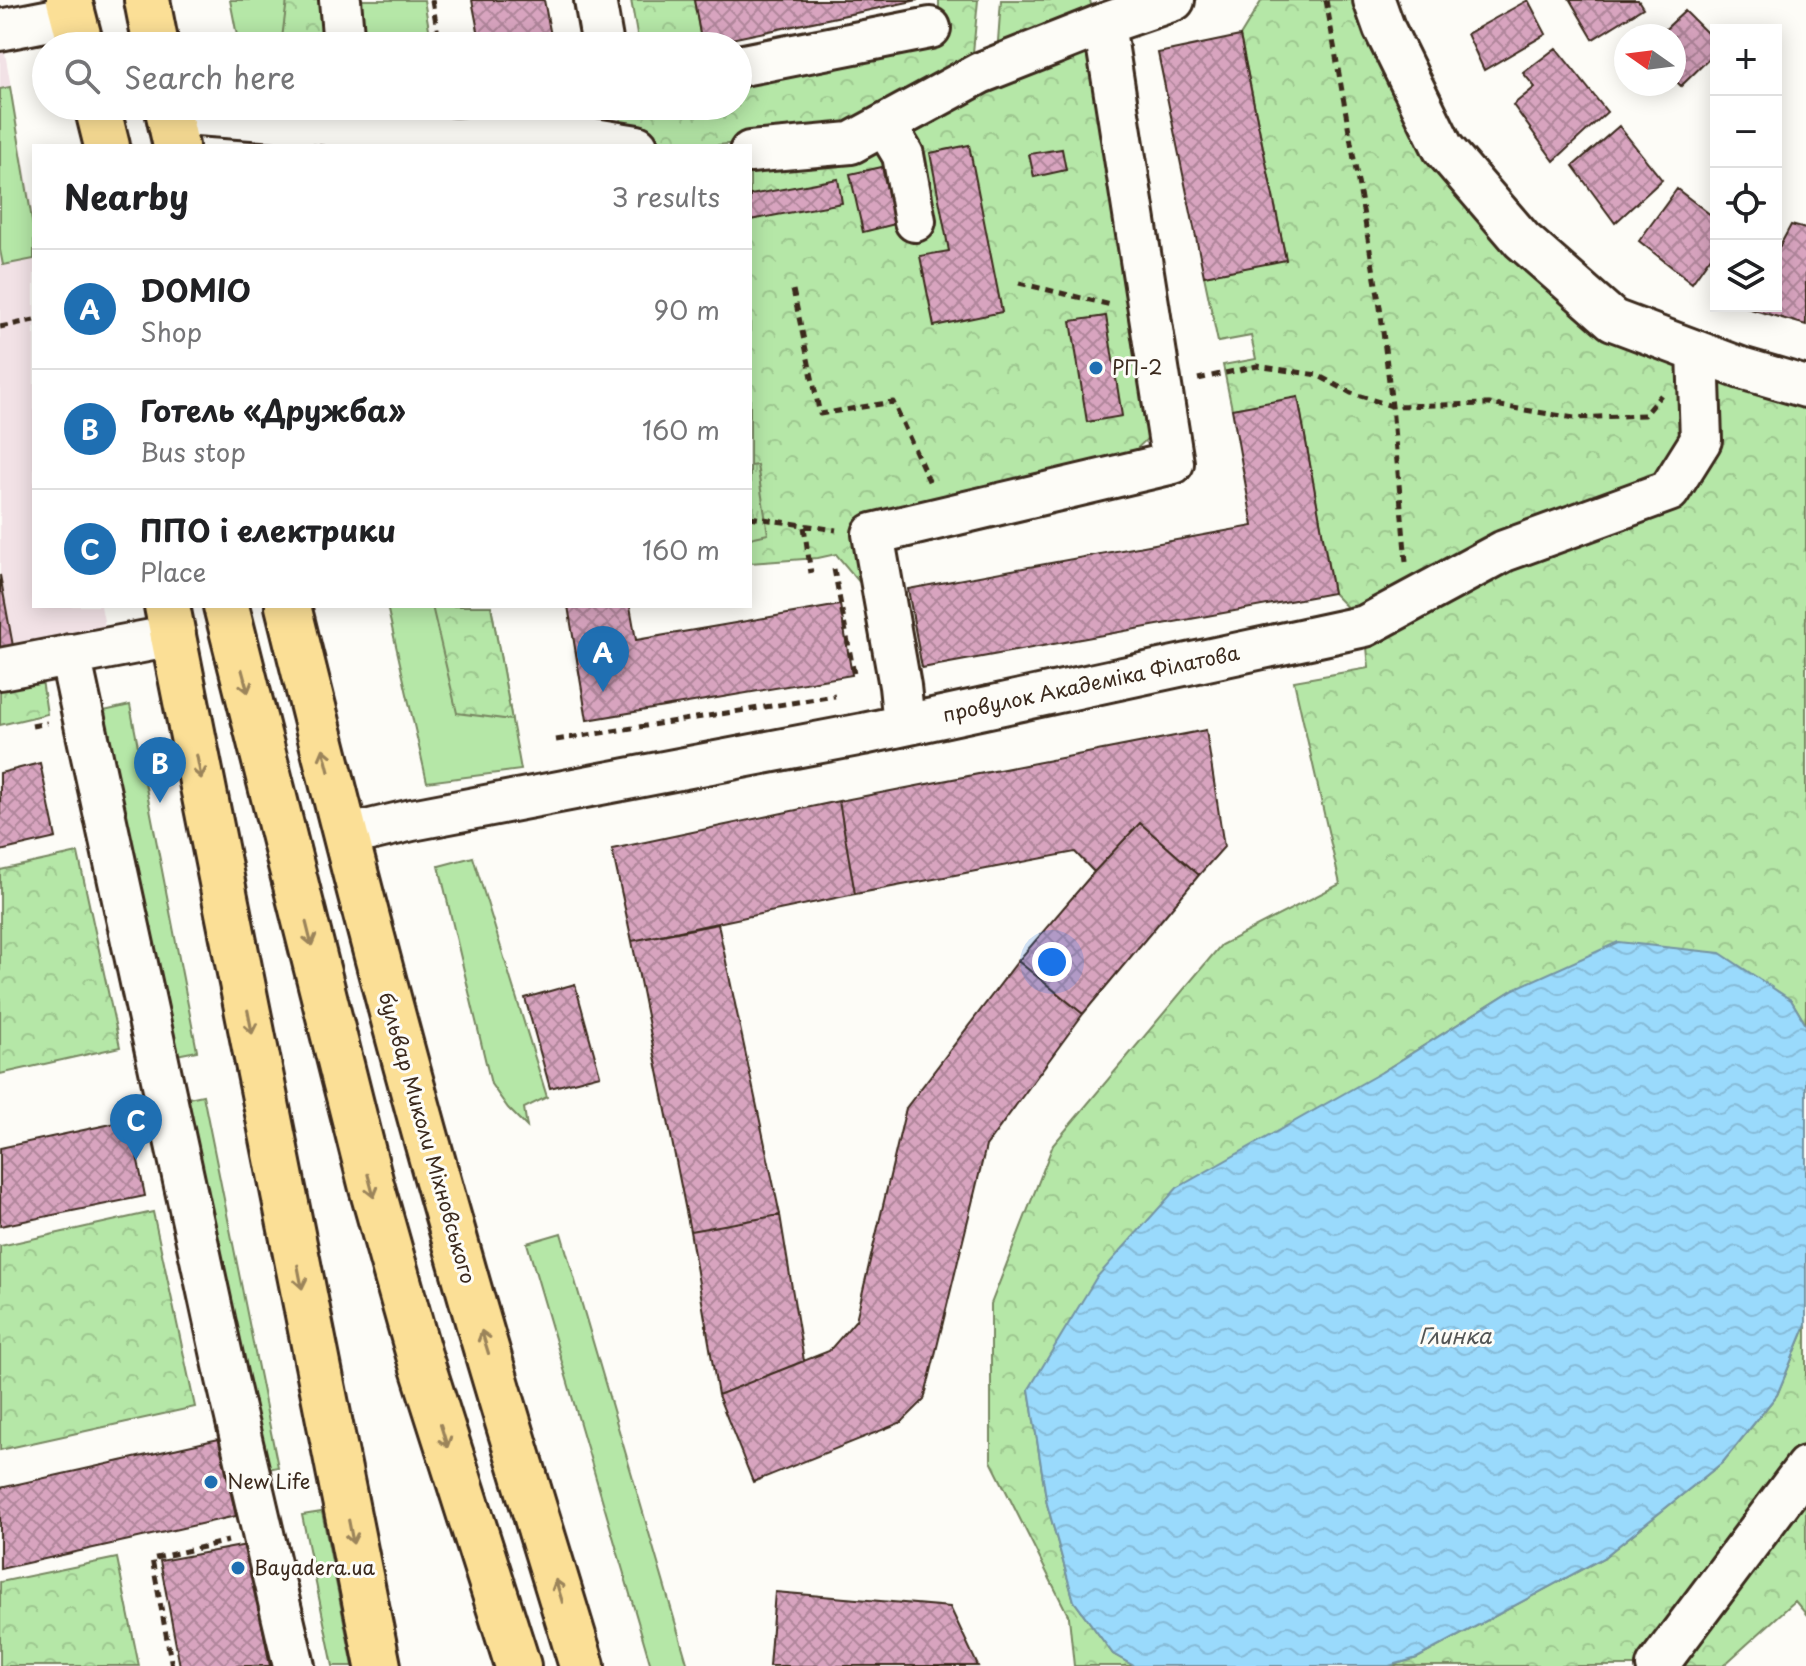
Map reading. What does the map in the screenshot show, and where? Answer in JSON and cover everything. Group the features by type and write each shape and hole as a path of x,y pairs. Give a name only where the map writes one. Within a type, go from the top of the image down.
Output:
{"main road":[{"path":"147,0 153,32"},
{"path":"84,120 88,144"},
{"path":"100,120 106,144"},
{"path":"227,608 372,1188 419,1355 518,1666"},
{"name":"бульвар Миколи Міхновського","path":"288,608 345,836 454,1241 582,1666"},
{"path":"170,621 378,1666"}],"street":[{"path":"340,0 343,32"},
{"path":"595,0 601,32"},
{"path":"752,152 851,143 980,73 1174,0"},
{"path":"1374,0 1384,28 1443,148 1522,240 1613,320 1741,368 1806,387"},
{"path":"0,30 70,22"},
{"path":"904,724 873,534 1173,463 1104,24"},
{"path":"752,63 930,28"},
{"path":"171,122 319,124 454,139 616,131"},
{"path":"885,125 903,155 915,221"},
{"name":"провулок Академіка Філатова","path":"345,836 412,820 863,734 1365,626 1504,551 1669,491 1701,440 1698,352"},
{"path":"0,669 70,655 170,621"},
{"path":"70,655 251,1487 294,1666"},
{"path":"1657,1666 1806,1467"}],"path":[{"path":"432,0 438,32"},
{"path":"1326,0 1380,307 1409,602"},
{"path":"1019,283 1150,313"},
{"path":"793,290 820,414 893,402 946,517"},
{"path":"0,327 32,320"},
{"path":"1161,387 1257,366 1317,375 1351,393 1392,406 1489,404 1574,418 1644,415 1698,352"},
{"path":"752,517 804,527 811,573"},
{"path":"834,569 863,734"},
{"path":"556,740 858,692"},
{"path":"172,1666 152,1559 242,1538"}],"shaded area":[{"path":"0,47 4,47 32,207 32,608 101,608 107,636 0,655"}],"green space":[{"path":"230,0 324,0 327,32 236,32"},
{"path":"287,0 324,0 327,32 283,32"},
{"path":"347,0 424,0 430,32 350,32"},
{"path":"631,0 694,0 700,32 637,32"},
{"path":"939,0 978,0 972,63 849,132 728,144 674,144 620,134 620,120 752,120 752,75 939,41"},
{"path":"1001,0 1090,0 1094,18 997,55"},
{"path":"1262,0 1374,0 1443,148 1613,320 1806,387 1806,1025 1791,1000 1514,989 1382,1072 1029,1389 1047,1504 1074,1601 1113,1654 1134,1666 1074,1666 1069,1617 991,1461 991,1304 1053,1145 1221,945 1340,884 1294,681 1369,668 1365,626 1333,593 1298,398 1232,409 1223,365 1256,359 1251,336 1218,342 1204,276 1286,259 1240,36"},
{"path":"1096,41 1149,437 1127,458 872,518 880,607 836,554 752,563 752,159"},
{"path":"10,87 32,220 32,259 3,265 0,250 0,89"},
{"path":"757,465 768,534 752,538 752,466"},
{"path":"387,608 491,608 521,770 427,782"},
{"path":"432,608 491,608 512,720 457,713"},
{"path":"41,673 47,714 0,725 0,681"},
{"path":"130,705 197,1051 171,1056 104,711"},
{"path":"78,853 120,1047 0,1074 0,870"},
{"path":"473,857 547,1097 524,1108 527,1127 491,1084 439,866"},
{"path":"203,1095 278,1467 253,1472 179,1100"},
{"path":"153,1212 195,1407 0,1450 0,1246"},
{"path":"561,1233 688,1666 651,1666 527,1243"},
{"path":"1806,1325 1806,1614 1795,1601 1723,1666 1389,1666 1417,1658 1603,1558 1723,1462 1777,1395"},
{"path":"322,1512 353,1666 333,1666 302,1515"},
{"path":"117,1558 139,1666 0,1666 0,1582"}],"water":[{"name":"Глинка","path":"1618,942 1720,953 1791,1000 1806,1025 1806,1325 1777,1395 1723,1462 1603,1558 1417,1658 1389,1666 1134,1666 1113,1654 1074,1601 1047,1504 1029,1389 1096,1278 1177,1188 1382,1072 1514,989"}],"building":[{"path":"472,0 544,0 550,32 478,32"},
{"path":"694,0 918,0 752,35 752,32 700,32"},
{"path":"1528,0 1546,34 1484,70 1467,34"},
{"path":"1570,0 1638,0 1643,8 1593,39"},
{"path":"1685,11 1710,36 1710,58 1686,81 1686,24 1671,24"},
{"path":"1240,36 1286,260 1204,276 1158,53"},
{"path":"1556,48 1607,112 1554,161 1513,105 1535,87 1523,73"},
{"path":"1619,126 1662,180 1615,223 1573,166"},
{"path":"969,145 1002,312 934,326 920,256 949,251 930,153"},
{"path":"1062,149 1066,170 1034,177 1029,154"},
{"path":"882,167 895,224 863,232 850,174"},
{"path":"838,179 842,203 752,220 752,195"},
{"path":"1677,189 1710,214 1710,258 1692,283 1639,241"},
{"path":"1791,225 1806,229 1806,325 1761,312 1782,312 1782,242"},
{"name":"РП-2","path":"1106,316 1122,416 1087,422 1071,321"},
{"path":"1298,397 1333,593 922,668 908,589 1253,526 1232,409"},
{"path":"0,575 13,646 0,649"},
{"path":"840,605 852,675 587,720 568,608 630,608 636,640"},
{"path":"1206,730 1224,847 1199,875 1140,823 1094,872 1075,852 855,894 839,801"},
{"path":"40,763 56,838 0,851 0,773"},
{"path":"839,801 855,894 632,941 612,849"},
{"path":"1140,823 1199,875 1083,1014 1018,961"},
{"path":"718,924 780,1215 690,1231 632,941"},
{"path":"1018,961 1083,1014 986,1146 924,1400 902,1422 753,1482 718,1395 829,1351 856,1320 906,1108"},
{"path":"575,984 600,1075 550,1088 525,998"},
{"path":"130,1120 145,1196 0,1226 0,1148"},
{"path":"780,1215 804,1361 718,1395 690,1231"},
{"path":"219,1439 236,1516 0,1569 0,1488"},
{"path":"247,1545 270,1666 180,1666 160,1561"},
{"path":"775,1592 950,1607 978,1666 769,1666"}],"place":[{"name":"РП-2","path":"1096,368"},
{"name":"DOMIO","path":"603,692"},
{"name":"Готель «Дружба»","path":"160,803"},
{"name":"ППО і електрики","path":"136,1160"},
{"name":"New Life","path":"211,1482"},
{"name":"Bayadera.ua","path":"238,1568"}]}
